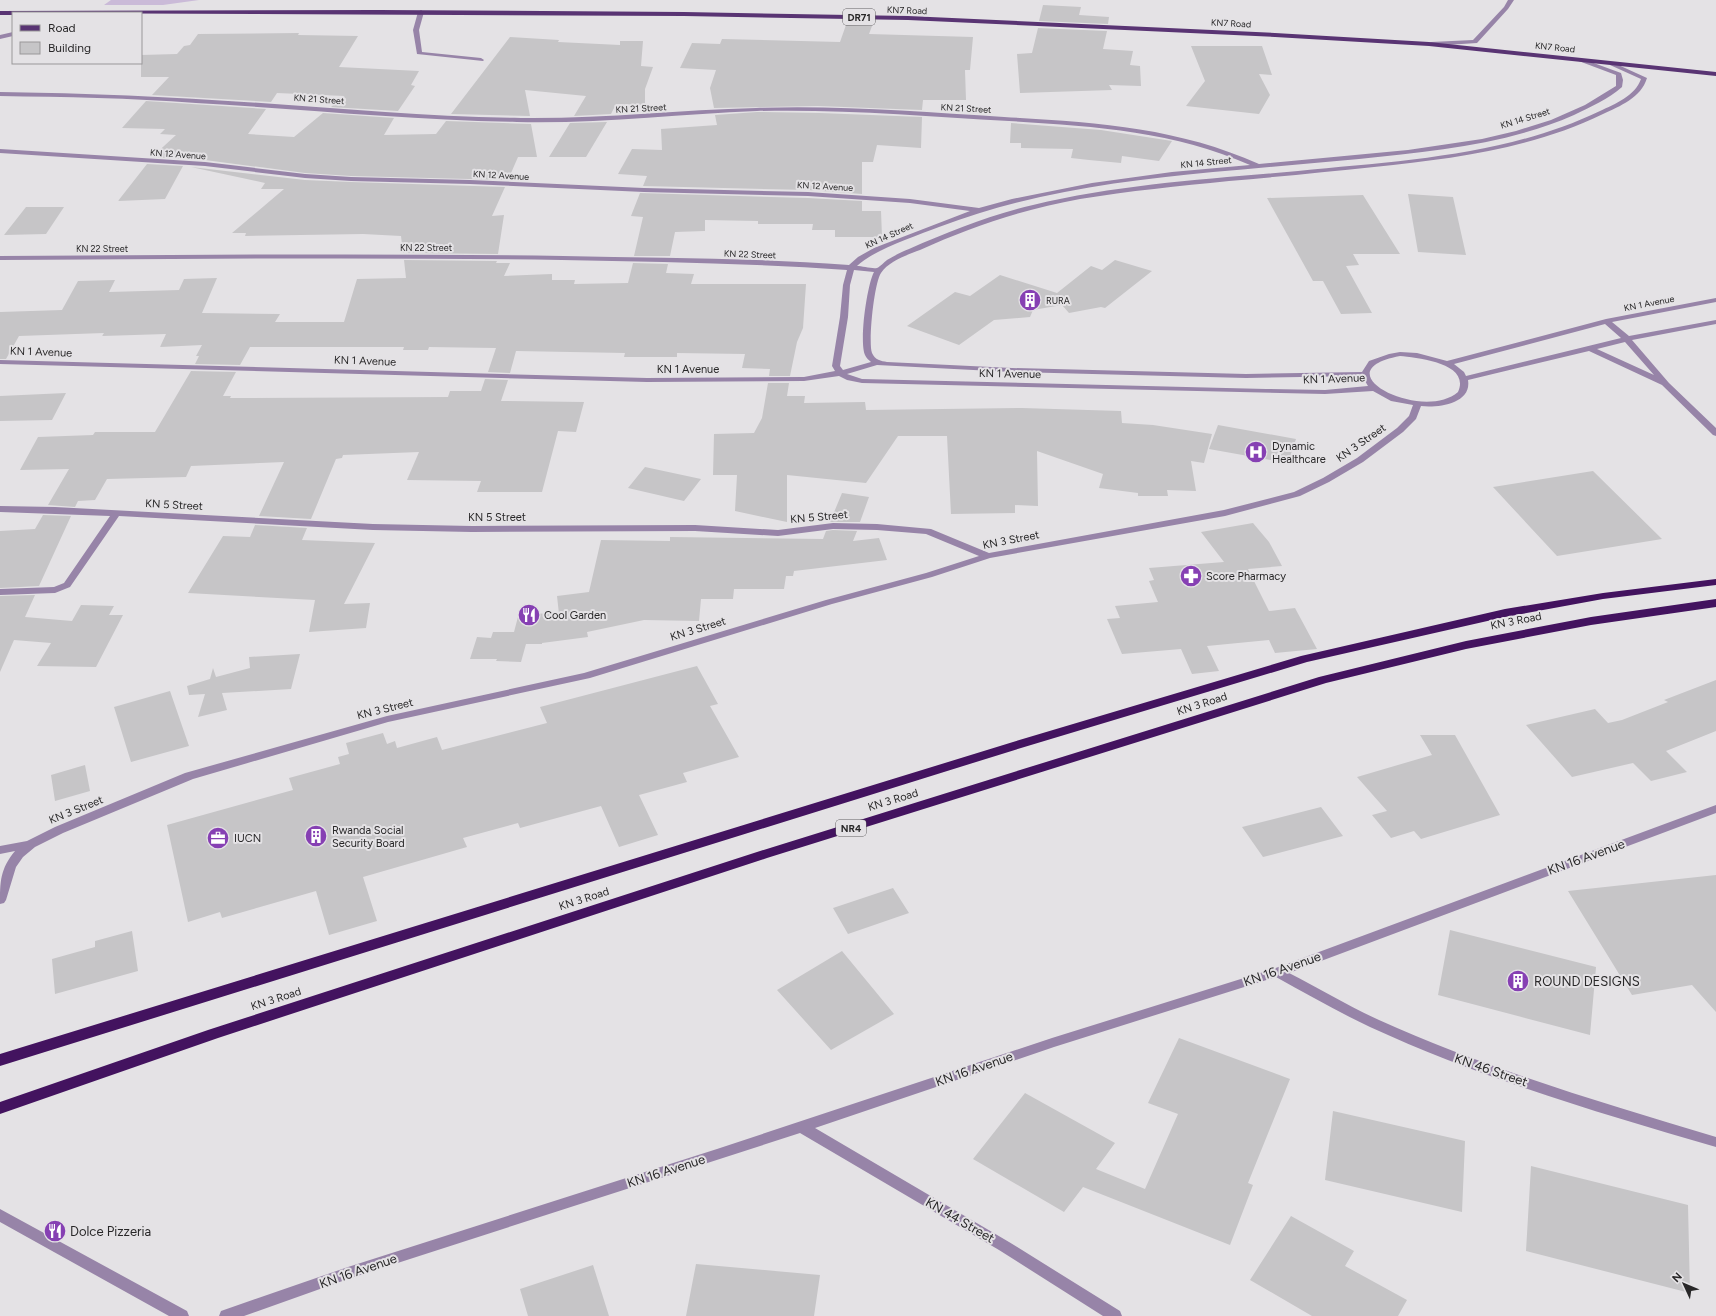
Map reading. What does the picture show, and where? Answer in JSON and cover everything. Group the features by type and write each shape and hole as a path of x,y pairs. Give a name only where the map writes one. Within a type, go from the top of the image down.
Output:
{"highway":[{"name":"KN 3 Road","path":"0,1060 1010,748 1305,660 1505,613 1603,596 1716,582"},
{"name":"KN 3 Road","path":"0,1108 212,1034 762,855 1324,680 1466,644 1591,621 1716,603"}],"main road":[{"name":"KN7 Road","path":"44,12 421,12 692,14 908,18 1274,34 1428,44 1578,58 1716,74"},
{"name":"KN7 Road","path":"0,13 12,13"}],"street":[{"path":"1428,44 1475,42 1506,8 1511,0"},
{"path":"421,12 416,30 419,53 481,60"},
{"path":"0,37 12,34"},
{"name":"KN 14 Street","path":"851,267 862,258 875,251 937,225 979,210 1013,201 1085,186 1440,148 1491,139 1537,126 1590,104 1619,87 1619,74 1578,58"},
{"name":"KN 14 Street","path":"877,363 868,356 867,347 872,285 876,274 884,265 950,233 1001,215 1067,200 1099,195 1179,184 1458,156 1510,146 1540,138 1573,125 1609,109 1639,90 1644,78 1604,61"},
{"name":"KN 21 Street","path":"0,94 205,100 516,120 590,120 787,108 906,113 1088,124 1119,127 1225,150 1276,175"},
{"name":"KN 12 Avenue","path":"0,150 205,164 305,176 351,179 462,182 636,190 808,194 910,201 979,210 1001,215"},
{"name":"KN 22 Street","path":"0,258 328,256 485,257 851,267 880,270"},
{"path":"840,373 836,366 844,316 847,284 851,267"},
{"name":"KN 1 Avenue","path":"1447,363 1606,321 1716,300"},
{"path":"1606,321 1627,339 1666,384 1716,433"},
{"path":"1464,379 1627,339 1716,322"},
{"path":"1589,348 1666,384"},
{"path":"1400,354 1416,355 1433,358 1447,363 1458,371 1464,379 1465,388 1460,395 1449,401 1435,403 1418,404 1401,401 1386,396 1374,388 1368,381 1365,374 1367,367 1374,361 1385,356 1400,354"},
{"name":"KN 1 Avenue","path":"0,362 647,380 804,379 840,373 877,363 1159,375 1253,376 1365,374"},
{"name":"KN 1 Avenue","path":"840,373 862,381 1325,392 1374,388"},
{"name":"KN 3 Street","path":"0,900 11,866 19,854 29,845 59,830 189,776 387,719 586,676 829,602 929,575 988,556 1225,513 1297,494 1326,480 1360,460 1400,430 1413,417 1418,404"},
{"name":"KN 5 Street","path":"0,509 373,527 472,530 695,528 778,533 833,526 877,527 928,531 988,556"},
{"path":"0,592 55,590 67,585 116,514"},
{"name":"KN 16 Avenue","path":"226,1316 356,1271 802,1127 1052,1043 1277,972 1716,809"},
{"path":"0,850 29,845"},
{"name":"KN 46 Street","path":"1277,972 1374,1024 1456,1058 1549,1090 1716,1142"},
{"name":"KN 44 Street","path":"802,1127 1004,1246 1115,1316"},
{"path":"0,1215 182,1316"}],"shaded area":[{"path":"111,0 199,0 163,5 104,5"}],"building":[{"path":"1043,5 1081,7 1079,15 1109,17 1108,24 1039,21"},
{"path":"846,25 872,26 869,34 973,37 970,70 965,70 966,100 923,100 922,110 818,106 714,108 710,88 716,70 680,68 692,43 720,44 722,39 840,42"},
{"path":"1038,28 1107,31 1103,49 1133,51 1130,65 1140,66 1141,86 1109,85 1112,90 1020,93 1017,54 1032,53"},
{"path":"299,33 298,35 358,36 339,67 419,71 411,85 415,86 398,111 331,107 344,96 277,93 271,102 152,95 169,77 141,77 142,55 177,54 184,46 190,45 198,34"},
{"path":"510,37 559,40 558,42 620,45 620,41 643,41 641,66 653,67 645,89 645,105 616,104 611,114 574,116 586,96 525,90 530,116 451,114"},
{"path":"1191,46 1262,46 1272,75 1259,74 1270,95 1259,114 1186,106 1205,81"},
{"path":"146,101 266,109 248,134 294,137 323,113 394,118 384,135 436,134 446,121 531,124 537,157 518,157 508,180 351,176 305,173 205,160 152,157 176,135 160,134 165,129 122,128"},
{"path":"757,112 922,117 921,148 877,145 873,162 862,162 862,194 808,190 643,186 647,176 618,174 632,149 662,150 661,129 717,125 715,115"},
{"path":"607,122 586,157 549,157 570,123"},
{"path":"1011,123 1101,130 1172,141 1159,161 1122,156 1121,163 1071,158 1073,149 1021,148 1021,143 1010,143"},
{"path":"147,164 183,166 165,199 118,201"},
{"path":"191,167 305,180 505,187 492,216 504,215 498,254 403,253 401,236 363,234 245,236 246,233 232,233 284,189 261,189 265,183"},
{"path":"640,193 862,201 862,211 881,211 882,237 835,237 835,230 812,230 813,224 758,224 758,221 705,220 705,231 675,232 670,256 634,256 643,217 631,216"},
{"path":"1408,194 1453,197 1466,255 1418,252"},
{"path":"1363,195 1400,254 1353,254 1359,265 1346,266 1372,313 1341,314 1323,281 1313,281 1267,198"},
{"path":"26,207 64,207 46,234 4,235"},
{"path":"404,260 497,261 496,263 510,263 504,276 552,274 552,280 575,280 574,284 628,283 633,263 668,264 666,273 694,274 691,284 806,284 803,328 797,342 790,376 769,376 770,369 742,368 745,354 677,353 677,357 624,357 625,353 516,351 510,373 488,372 496,348 429,347 428,350 403,350 404,347 250,347 240,365 195,364 199,356 196,356 202,345 160,347 166,334 102,336 104,333 19,336 6,359 0,359 0,312 62,310 78,281 115,280 109,292 179,290 184,279 217,278 202,313 280,314 275,322 344,322 357,279 406,278"},
{"name":"RURA","path":"1115,260 1152,271 1105,308 1101,307 1069,313 1062,305 1033,310 1030,317 994,320 959,345 907,326 955,292 970,296 1000,275 1057,293 1091,266 1102,270"},
{"path":"191,371 236,372 223,396 231,396 230,398 448,397 450,391 481,391 485,379 508,380 501,401 584,402 576,432 558,431 542,492 477,492 481,481 407,480 419,452 343,455 342,458 336,459 311,519 259,516 284,462 191,466 186,477 107,479 95,500 78,501 75,507 48,505 69,469 20,470 38,437 93,435 95,432 155,432"},
{"path":"768,383 789,383 787,396 805,396 804,403 865,402 866,410 1022,408 1121,411 1122,423 1153,425 1212,434 1204,463 1191,461 1196,491 1167,490 1168,496 1138,496 1138,493 1099,488 1103,474 1037,451 1038,506 1015,505 1015,513 951,514 947,436 898,436 866,483 787,475 787,522 735,511 737,475 713,475 714,434 754,433 762,418"},
{"path":"66,393 52,420 0,421 0,396"},
{"path":"1218,425 1296,439 1288,463 1209,449"},
{"path":"645,467 701,479 684,501 628,488"},
{"path":"1593,471 1662,539 1557,556 1493,487"},
{"path":"842,493 869,497 860,522 830,522"},
{"path":"43,515 71,516 39,586 0,588 0,531 35,529"},
{"path":"1253,523 1269,542 1282,566 1248,569 1269,611 1295,608 1317,649 1275,653 1269,640 1207,646 1219,671 1192,674 1181,649 1122,654 1107,619 1120,618 1115,606 1158,602 1149,581 1154,580 1149,568 1224,562 1201,532"},
{"path":"255,525 307,528 302,540 375,543 344,604 370,603 366,628 309,632 315,600 188,593 223,536 250,537"},
{"path":"826,531 857,531 853,541 879,538 887,560 794,571 793,576 786,576 784,589 734,589 733,599 701,599 699,621 644,620 587,632 588,637 542,644 526,644 521,662 496,661 497,659 470,659 477,637 491,638 493,632 514,632 519,613 559,614 557,596 589,592 601,540 670,541 670,537 823,539"},
{"path":"35,595 25,617 72,621 81,605 114,606 109,615 123,615 96,667 37,666 51,643 14,640 0,672 0,596"},
{"path":"300,654 291,689 222,693 227,710 198,717 205,694 189,695 187,686 210,679 213,668 216,677 250,668 249,657"},
{"path":"697,666 718,704 710,706 739,757 683,773 687,782 639,795 658,835 619,847 601,806 520,828 518,823 463,838 467,847 363,877 377,921 329,935 316,891 222,918 220,912 188,922 167,825 293,790 289,778 340,764 338,757 349,754 346,743 383,733 387,744 395,741 397,748 437,737 442,750 547,723 540,707"},
{"path":"1716,680 1716,731 1666,751 1687,772 1651,781 1633,763 1572,777 1526,725 1595,709 1608,723 1622,720 1668,702 1664,700"},
{"path":"170,691 189,746 131,762 114,707"},
{"path":"1420,735 1455,735 1500,815 1421,839 1414,831 1391,838 1372,815 1387,811 1357,777 1432,755"},
{"path":"85,765 90,791 55,801 51,775"},
{"path":"1321,807 1343,836 1263,857 1242,827"},
{"path":"1716,875 1716,1012 1692,985 1632,995 1568,891"},
{"path":"893,888 909,913 848,934 833,908"},
{"name":"ROUND DESIGNS","path":"1450,930 1596,967 1590,1035 1438,995"},
{"path":"132,931 138,971 55,994 52,959 95,947 95,941"},
{"path":"842,951 894,1014 831,1050 777,990"},
{"path":"1179,1038 1290,1079 1248,1183 1253,1185 1230,1245 1083,1187 1064,1212 973,1159 1025,1093 1115,1143 1096,1169 1145,1189 1178,1114 1148,1103"},
{"path":"1333,1111 1465,1141 1462,1212 1325,1180"},
{"path":"1531,1166 1688,1205 1690,1293 1526,1251"},
{"path":"1291,1216 1354,1251 1345,1266 1407,1300 1398,1316 1312,1316 1250,1280"},
{"path":"696,1264 820,1275 814,1316 686,1316"},
{"path":"593,1265 609,1316 528,1316 520,1289"}],"place":[{"name":"RURA","path":"1030,300"},
{"name":"Dynamic Healthcare","path":"1256,452"},
{"name":"Score Pharmacy","path":"1191,576"},
{"name":"Cool Garden","path":"529,615"},
{"name":"Rwanda Social Security Board","path":"316,836"},
{"name":"IUCN","path":"218,838"},
{"name":"ROUND DESIGNS","path":"1518,981"},
{"name":"Dolce Pizzeria","path":"55,1231"}]}
